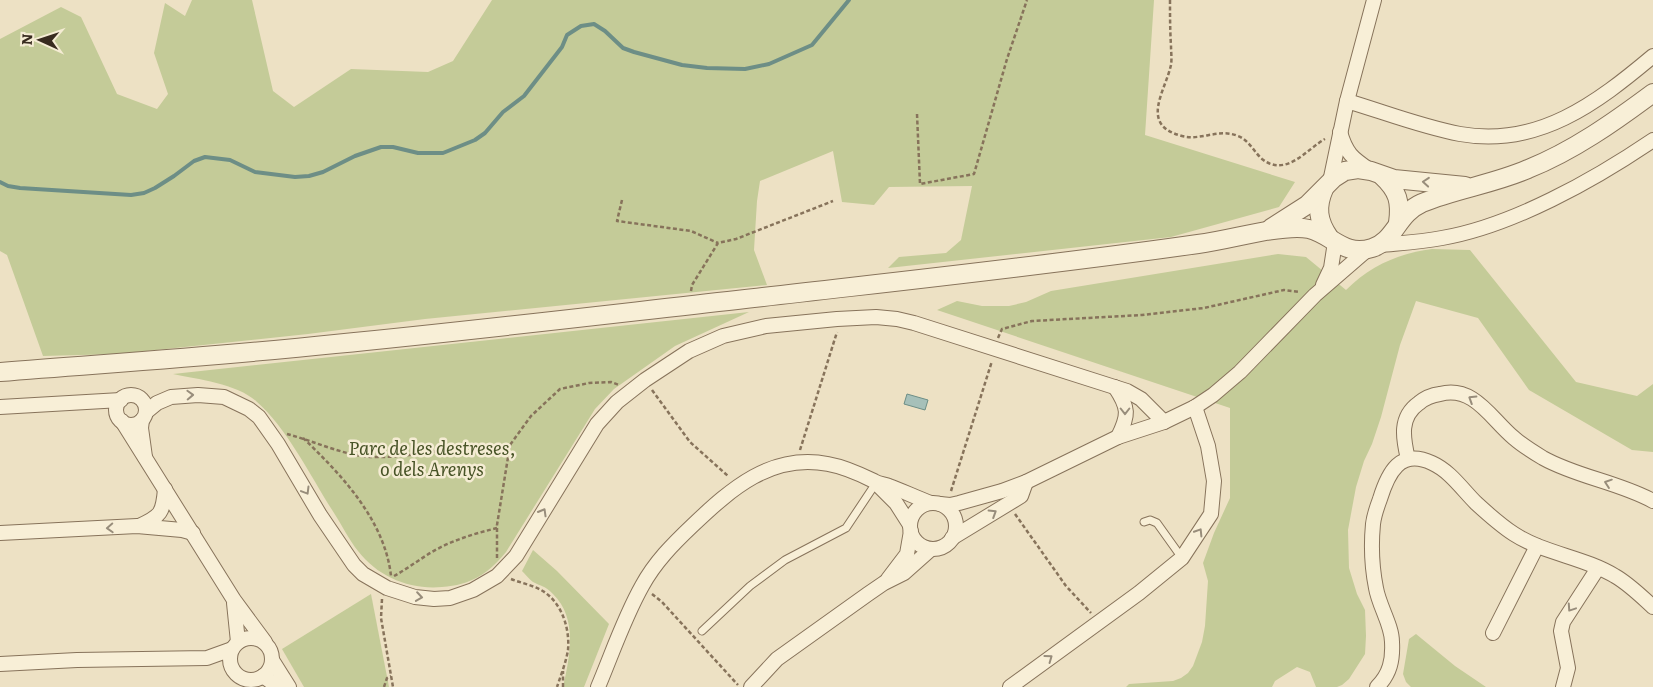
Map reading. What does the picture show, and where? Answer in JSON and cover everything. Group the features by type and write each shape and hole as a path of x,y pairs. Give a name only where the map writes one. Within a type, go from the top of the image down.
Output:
{"street":[{"path":"1321,290 1331,268 1332,240 1321,226 1318,212 1320,199 1327,185 1374,0"},
{"path":"1347,101 1460,134 1492,137 1519,134 1546,127 1586,107 1620,84 1653,56"},
{"path":"884,583 907,554 912,517 916,510 923,505 936,503 950,505 1002,491 1026,482 1118,437 1164,422 1195,407 1213,395 1240,372 1321,290 1374,247 1391,236 1398,223 1413,208 1471,186 1527,170 1557,156 1622,117 1653,93"},
{"path":"1340,131 1344,146 1349,154 1392,185 1398,197 1400,209 1398,223"},
{"path":"0,372 333,345 906,281 1202,244 1266,231 1302,228 1311,230 1340,246 1353,250 1442,238 1506,219 1581,184 1617,164 1653,140"},
{"path":"1266,231 1294,215 1345,171 1358,169 1394,179 1471,186"},
{"path":"79,402 119,418 125,424 134,424 158,403 171,397 198,394 224,397 249,409 259,417 278,444 320,515 354,565 370,578 387,588 415,597 434,599 458,596 473,590 497,576 516,556 597,424 617,402 638,385 689,351 723,336 766,326 837,318 897,319 1115,387 1141,399 1164,422"},
{"path":"1115,387 1125,402 1126,417 1118,437"},
{"path":"1408,459 1403,434 1406,418 1415,405 1431,396 1445,392 1459,393 1481,405 1513,438 1543,458 1653,502"},
{"path":"0,407 120,400 129,395 138,397 144,403 144,416 141,428 146,458"},
{"path":"120,400 117,407 119,418 136,447 146,458 234,600 265,642 270,650 272,660 289,687"},
{"path":"1010,687 1139,594 1182,558 1210,514 1214,481 1208,446 1195,407"},
{"path":"1377,687 1389,671 1392,640 1376,589 1373,564 1373,523 1386,481 1392,470 1400,462 1408,459 1420,458 1442,468 1498,522 1515,535 1537,546 1615,576 1653,607"},
{"path":"598,687 637,595 653,567 674,543 731,491 749,478 764,471 792,464 828,464 864,476 946,507 955,518 955,532 952,538 940,548 931,549 918,543 896,503 876,482"},
{"path":"952,538 1020,496 1026,482"},
{"path":"137,526 155,518 164,506 165,490"},
{"path":"0,533 137,526 182,530 193,533"},
{"path":"1493,633 1537,546"},
{"path":"744,686 777,659 884,583 904,573 931,549"},
{"path":"1563,687 1568,668 1561,631 1563,622 1598,568"},
{"path":"234,600 235,645 230,657 235,676"},
{"path":"207,658 246,638 256,638 265,642"},
{"path":"0,664 77,660 207,658 225,665 235,676 278,687"},
{"path":"257,681 269,669 272,660"}],"lane":[{"path":"702,631 750,586 785,560 846,528 876,482"},
{"path":"1144,522 1150,520 1157,523 1182,558"}],"path":[{"path":"917,114 920,184 974,174 1026,0"},
{"path":"1170,0 1171,64 1160,94 1157,111 1160,123 1169,132 1184,137 1226,133 1240,136 1252,146 1262,159 1272,164 1284,165 1294,162 1320,142 1340,131"},
{"path":"622,200 617,221 691,231 718,243 736,239 833,200"},
{"path":"688,305 692,285 718,243"},
{"path":"998,338 1002,329 1032,321 1142,315 1204,308 1284,290 1303,292"},
{"path":"801,447 837,332"},
{"path":"950,491 992,360"},
{"path":"497,563 497,528 510,445 531,416 560,389 589,383 611,382 622,386"},
{"path":"650,389 690,442 728,476"},
{"path":"281,432 356,455 373,457 438,452 464,447 510,445"},
{"path":"303,438 344,479 373,522 389,558 390,579 428,554 450,543 469,535 497,528"},
{"path":"1013,510 1066,586 1090,612"},
{"path":"508,578 541,590 552,597 560,608 566,627 568,650 558,687"},
{"path":"647,590 662,602 744,686"},
{"path":"382,595 381,618 393,687"},
{"path":"562,687 563,667"},
{"path":"384,687 387,678 391,676"}],"green space":[{"path":"192,0 252,0 273,91 294,107 351,69 428,72 453,61 492,0 1154,0 1145,135 1295,182 1279,207 1171,237 888,268 899,257 946,253 961,240 972,186 889,187 874,205 842,202 833,151 760,181 754,250 767,285 425,319 308,334 118,354 43,356 7,255 0,251 0,39 61,7 81,17 117,94 157,109 168,94 154,53 165,3 185,16"},
{"path":"1432,249 1470,250 1576,382 1637,396 1653,384 1653,452 1632,450 1529,390 1478,318 1416,301 1400,345 1381,417 1356,487 1348,530 1349,568 1357,594 1365,610 1366,636 1365,654 1349,679 1337,687 1316,687 1310,672 1297,667 1275,681 1272,687 1126,687 1129,684 1173,681 1181,678 1193,666 1202,642 1208,581 1203,563 1230,498 1230,408 937,310 957,301 982,306 1009,306 1026,302 1051,291 1278,254 1306,257 1346,290 1365,274 1386,262 1397,257"},
{"name":"Parc de les destreses, o dels Arenys","path":"749,312 675,346 614,389 595,409 506,552 478,577 452,586 430,587 407,584 385,575 375,568 358,551 288,439 256,401 248,395 228,386 173,374"},
{"path":"533,550 557,571 609,624 584,687 563,687 570,651 569,626 561,604 553,594 533,582 522,571"},
{"path":"371,594 389,687 304,687 282,649"},
{"path":"1416,634 1455,666 1486,687 1411,687 1406,682 1403,674 1409,639"}],"water":[{"path":"907,394 928,400 925,410 904,404"}],"waterway":[{"path":"0,182 8,186 20,188 131,195 144,193 155,188 194,161 205,157 230,160 255,172 295,177 323,172 355,156 381,147 393,147 418,153 443,153 475,140 485,133 503,112 524,96 562,47 567,35 581,26 594,24 605,31 623,48 682,65 745,69 769,64 812,45 849,0"}]}
